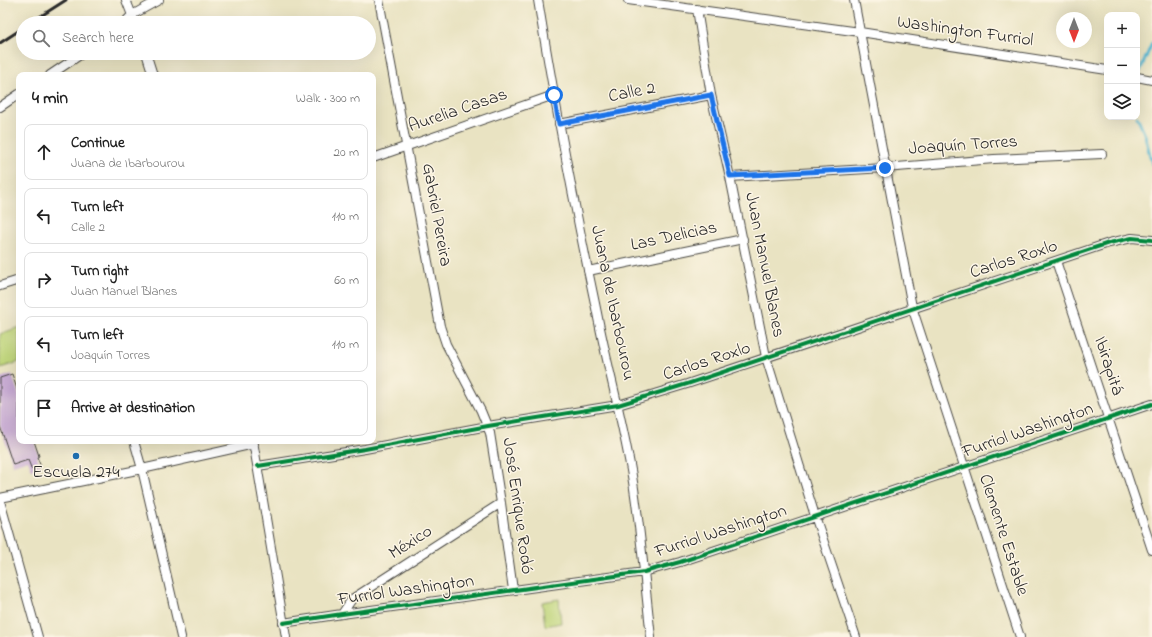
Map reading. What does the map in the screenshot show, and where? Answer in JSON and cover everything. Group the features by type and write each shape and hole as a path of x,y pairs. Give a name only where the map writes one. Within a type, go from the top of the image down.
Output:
{"street":[{"path":"126,0 132,16"},
{"path":"137,16 159,0"},
{"name":"Gabriel Pereira","path":"379,0 440,326 446,344 488,426"},
{"name":"Juana de Ibarbourou","path":"538,0 559,124 600,332 618,405 633,482 651,637"},
{"name":"Washington Furriol","path":"628,0 860,32 1104,70"},
{"name":"Clemente Estable","path":"854,0 912,308 1020,637"},
{"name":"Juan Manuel Blanes","path":"697,9 711,95 730,176 766,357 815,516 856,637"},
{"path":"55,72 73,60"},
{"path":"149,60 153,72"},
{"path":"1140,77 1152,80"},
{"name":"Aurelia Casas","path":"376,157 554,95"},
{"name":"Calle 2","path":"559,124 711,95"},
{"path":"0,107 16,97"},
{"name":"Joaquín Torres","path":"730,176 885,168 994,159 1102,154"},
{"name":"Las Delicias","path":"588,271 743,238"},
{"name":"Carlos Roxlo","path":"258,466 618,405 687,384 1108,243 1132,238 1152,240"},
{"name":"Ibirapitá","path":"1056,261 1152,550"},
{"path":"0,286 16,281"},
{"name":"Furriol Washington","path":"283,623 644,572 680,562 1152,404"},
{"name":"José Enrique Rodó","path":"488,426 513,590"},
{"path":"135,444 181,637"},
{"path":"38,637 0,500 142,469 245,444"},
{"path":"253,444 286,637"},
{"name":"México","path":"342,614 352,600 501,504"}],"green space":[{"path":"16,328 16,363 0,368 0,334"},
{"path":"559,599 561,623 545,626 542,602"}],"building":[{"path":"12,374 16,386 16,444 35,444 39,456 37,457 41,467 32,470 28,460 13,465 0,426 0,378"}],"waterway":[{"path":"1140,71 1152,43"},
{"path":"1138,120 1145,135 1152,164"}],"railway":[{"path":"41,16 66,0"},
{"path":"0,43 16,33"}],"cycle path":[{"path":"258,466 618,405 687,384 1109,243 1132,238 1152,240"},
{"path":"283,623 644,572 680,562 1152,404"}],"place":[{"name":"Escuela 274","path":"76,456"}],"route":[{"path":"554,95 559,124 711,95 730,176 885,168"}]}
